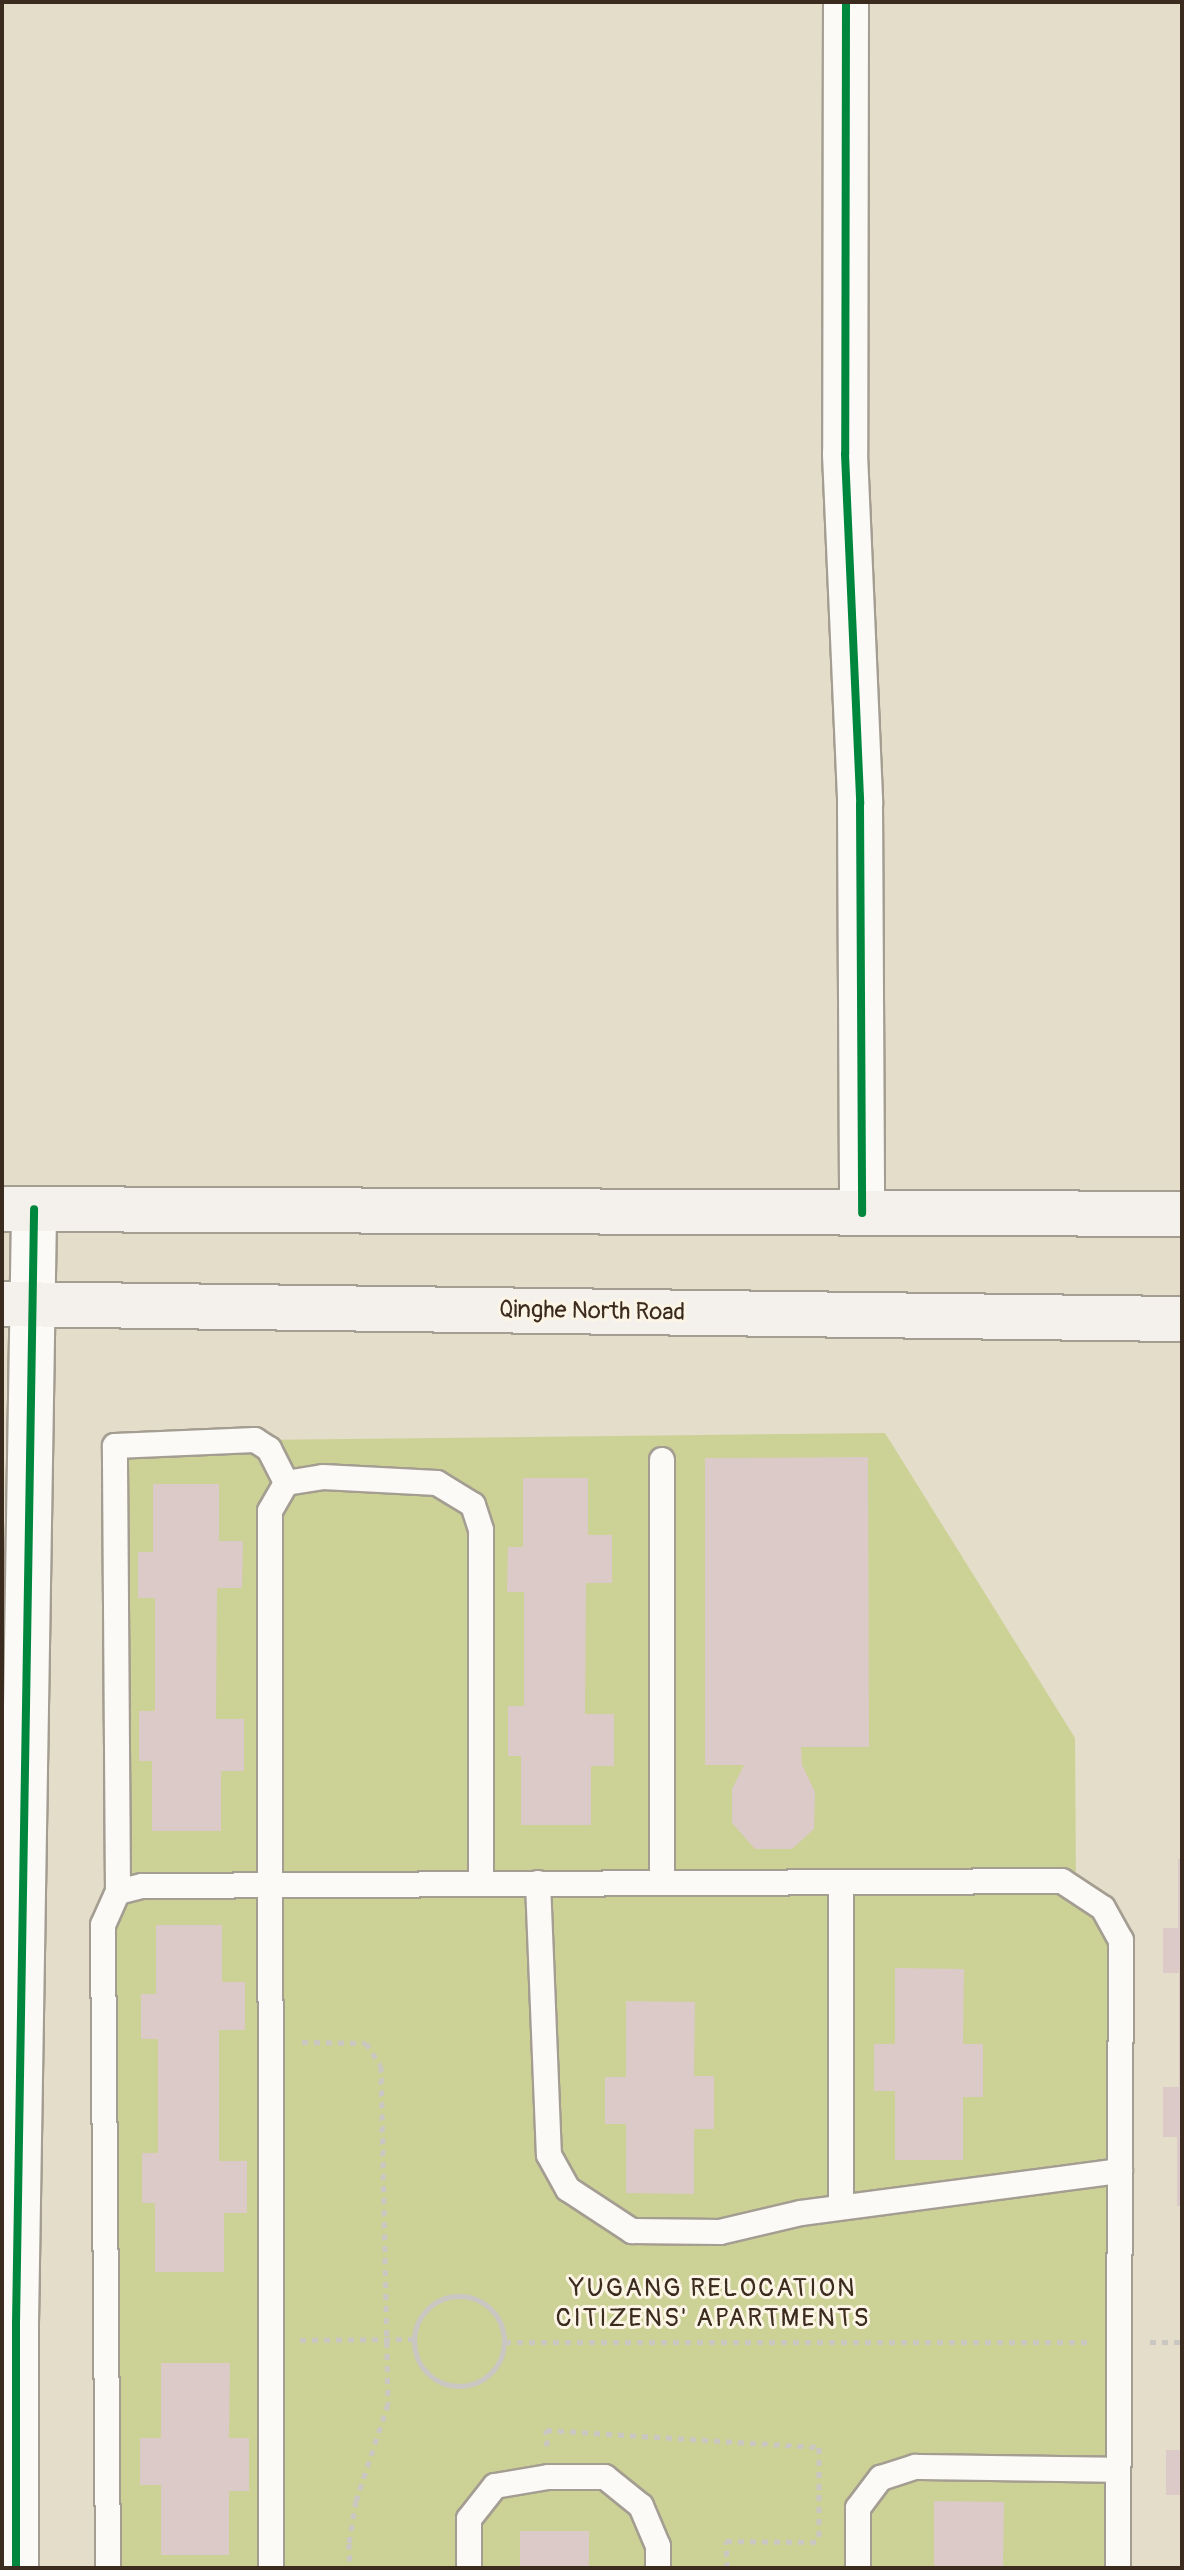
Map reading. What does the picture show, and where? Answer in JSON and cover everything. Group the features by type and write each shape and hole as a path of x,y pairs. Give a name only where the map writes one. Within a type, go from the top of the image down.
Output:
{"main road":[{"path":"18,1209 1182,1214"},
{"name":"Qinghe North Road","path":"17,1304 1182,1319"}],"street":[{"path":"846,2 845,454 860,804 862,1213"},
{"path":"16,2568 9,2323 18,1209"}],"lane":[{"path":"108,2568 103,1925 118,1892 115,1446 255,1440 269,1449 286,1483"},
{"path":"662,1460 662,1883"},
{"path":"286,1483 323,1477 437,1483 473,1505 481,1530 481,1884"},
{"path":"271,2568 270,1511 286,1483"},
{"path":"118,1892 142,1886 1062,1881 1103,1908 1121,1940 1118,2568"},
{"path":"841,1882 841,2207"},
{"path":"538,1883 549,2155 568,2189 632,2231 720,2232 841,2207 1120,2171"},
{"path":"858,2568 858,2508 881,2478 915,2467 1118,2470"},
{"path":"469,2568 469,2519 495,2486 548,2477 605,2477 641,2506 658,2546 658,2568"}],"path":[{"path":"272,2042 366,2043 381,2066 388,2404 356,2501 349,2543 350,2568"},
{"path":"461,2296 484,2302 495,2313 503,2327 505,2342 502,2357 485,2379 457,2387 431,2377 415,2353 414,2339 417,2323 425,2310 438,2300 461,2296"},
{"path":"271,2340 414,2339"},
{"path":"505,2342 1119,2342"},
{"path":"548,2477 546,2430 819,2447 819,2541"},
{"path":"727,2568 726,2541 858,2542"}],"green space":[{"path":"885,1433 1075,1738 1076,1890 1109,1919 1118,2568 108,2568 103,1925 118,1892 115,1446 255,1440"}],"building":[{"path":"868,1457 869,1747 801,1747 802,1765 815,1792 814,1829 792,1849 755,1849 732,1823 732,1789 744,1765 705,1765 705,1458"},
{"path":"523,1478 588,1478 588,1535 612,1535 612,1583 586,1583 585,1714 614,1714 614,1766 591,1766 591,1825 521,1825 521,1756 508,1756 508,1706 524,1706 524,1592 507,1592 508,1547 523,1547"},
{"path":"153,1484 219,1484 219,1541 243,1541 242,1588 217,1588 216,1719 244,1719 244,1771 221,1771 221,1831 152,1831 152,1761 139,1761 139,1711 155,1711 155,1598 138,1598 138,1552 153,1552"},
{"path":"1178,1859 1182,1859 1182,2206 1177,2206 1177,2137 1163,2137 1163,2087 1179,2087 1179,1973 1163,1973 1163,1928 1178,1928"},
{"path":"156,1925 222,1925 222,1982 245,1982 245,2030 219,2030 219,2161 247,2161 247,2213 224,2213 224,2272 155,2272 155,2203 142,2203 142,2153 158,2153 158,2039 141,2039 141,1994 156,1994"},
{"path":"895,1968 964,1969 963,2044 983,2044 983,2097 963,2097 963,2160 895,2160 895,2091 874,2091 874,2044 895,2044"},
{"path":"626,2001 695,2002 694,2076 714,2076 714,2129 694,2129 694,2194 626,2193 626,2124 605,2124 605,2077 626,2077"},
{"path":"161,2363 230,2363 229,2438 249,2438 249,2491 229,2491 229,2555 161,2555 161,2485 140,2485 140,2438 161,2438"},
{"path":"1166,2450 1182,2450 1182,2495 1166,2495"},
{"path":"934,2501 1004,2502 1003,2568 934,2568"},
{"path":"520,2531 589,2531 589,2568 520,2568"}],"cycle path":[{"path":"846,2 845,454 860,804 862,1213"},
{"path":"16,2568 16,2323 34,1209"}],"district":[{"name":"YUGANG RELOCATION CITIZENS' APARTMENTS","path":"713,2304"}]}
